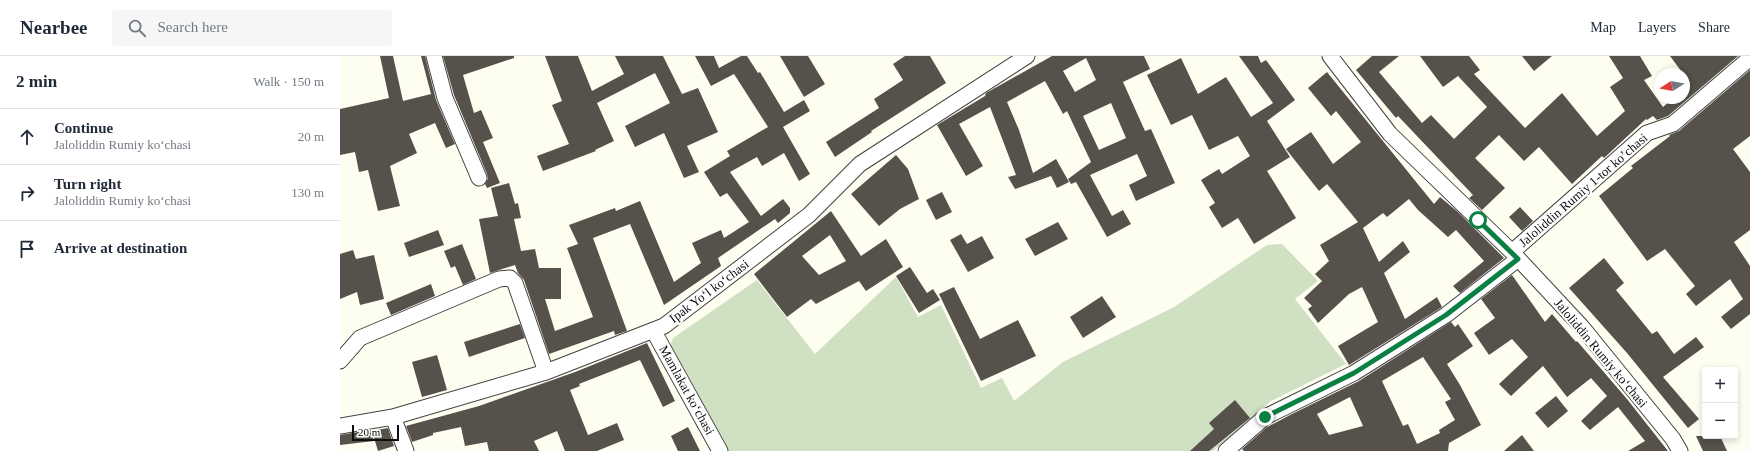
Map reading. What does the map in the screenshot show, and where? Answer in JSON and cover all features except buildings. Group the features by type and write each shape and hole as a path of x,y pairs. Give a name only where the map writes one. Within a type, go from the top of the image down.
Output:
{"street":[{"path":"434,56 445,98 479,178"},
{"name":"Ipak Yoʻl koʻchasi","path":"340,426 393,417 546,372 664,326 809,215 860,164 1027,56"},
{"name":"Jaloliddin Rumiy koʻchasi","path":"1330,56 1390,134 1515,255 1582,327 1673,439 1680,451"},
{"name":"Jaloliddin Rumiy 1-tor koʼchasi","path":"1515,255 1648,133 1673,124 1750,58"},
{"path":"1226,451 1265,417 1354,373 1446,315 1515,255"},
{"path":"340,361 360,338 499,279 510,278 515,283 546,372"},
{"name":"Mamlakat koʻchasi","path":"653,330 720,451"},
{"path":"393,417 406,451"}],"green space":[{"path":"1282,244 1318,281 1295,299 1346,364 1271,401 1213,451 724,451 668,352 673,338 757,280 815,354 896,277 918,317 941,305 981,388 1002,378 1014,401 1063,362 1174,307 1267,245"}],"route":[{"path":"1265,417 1354,373 1446,315 1518,259 1478,220"}]}
